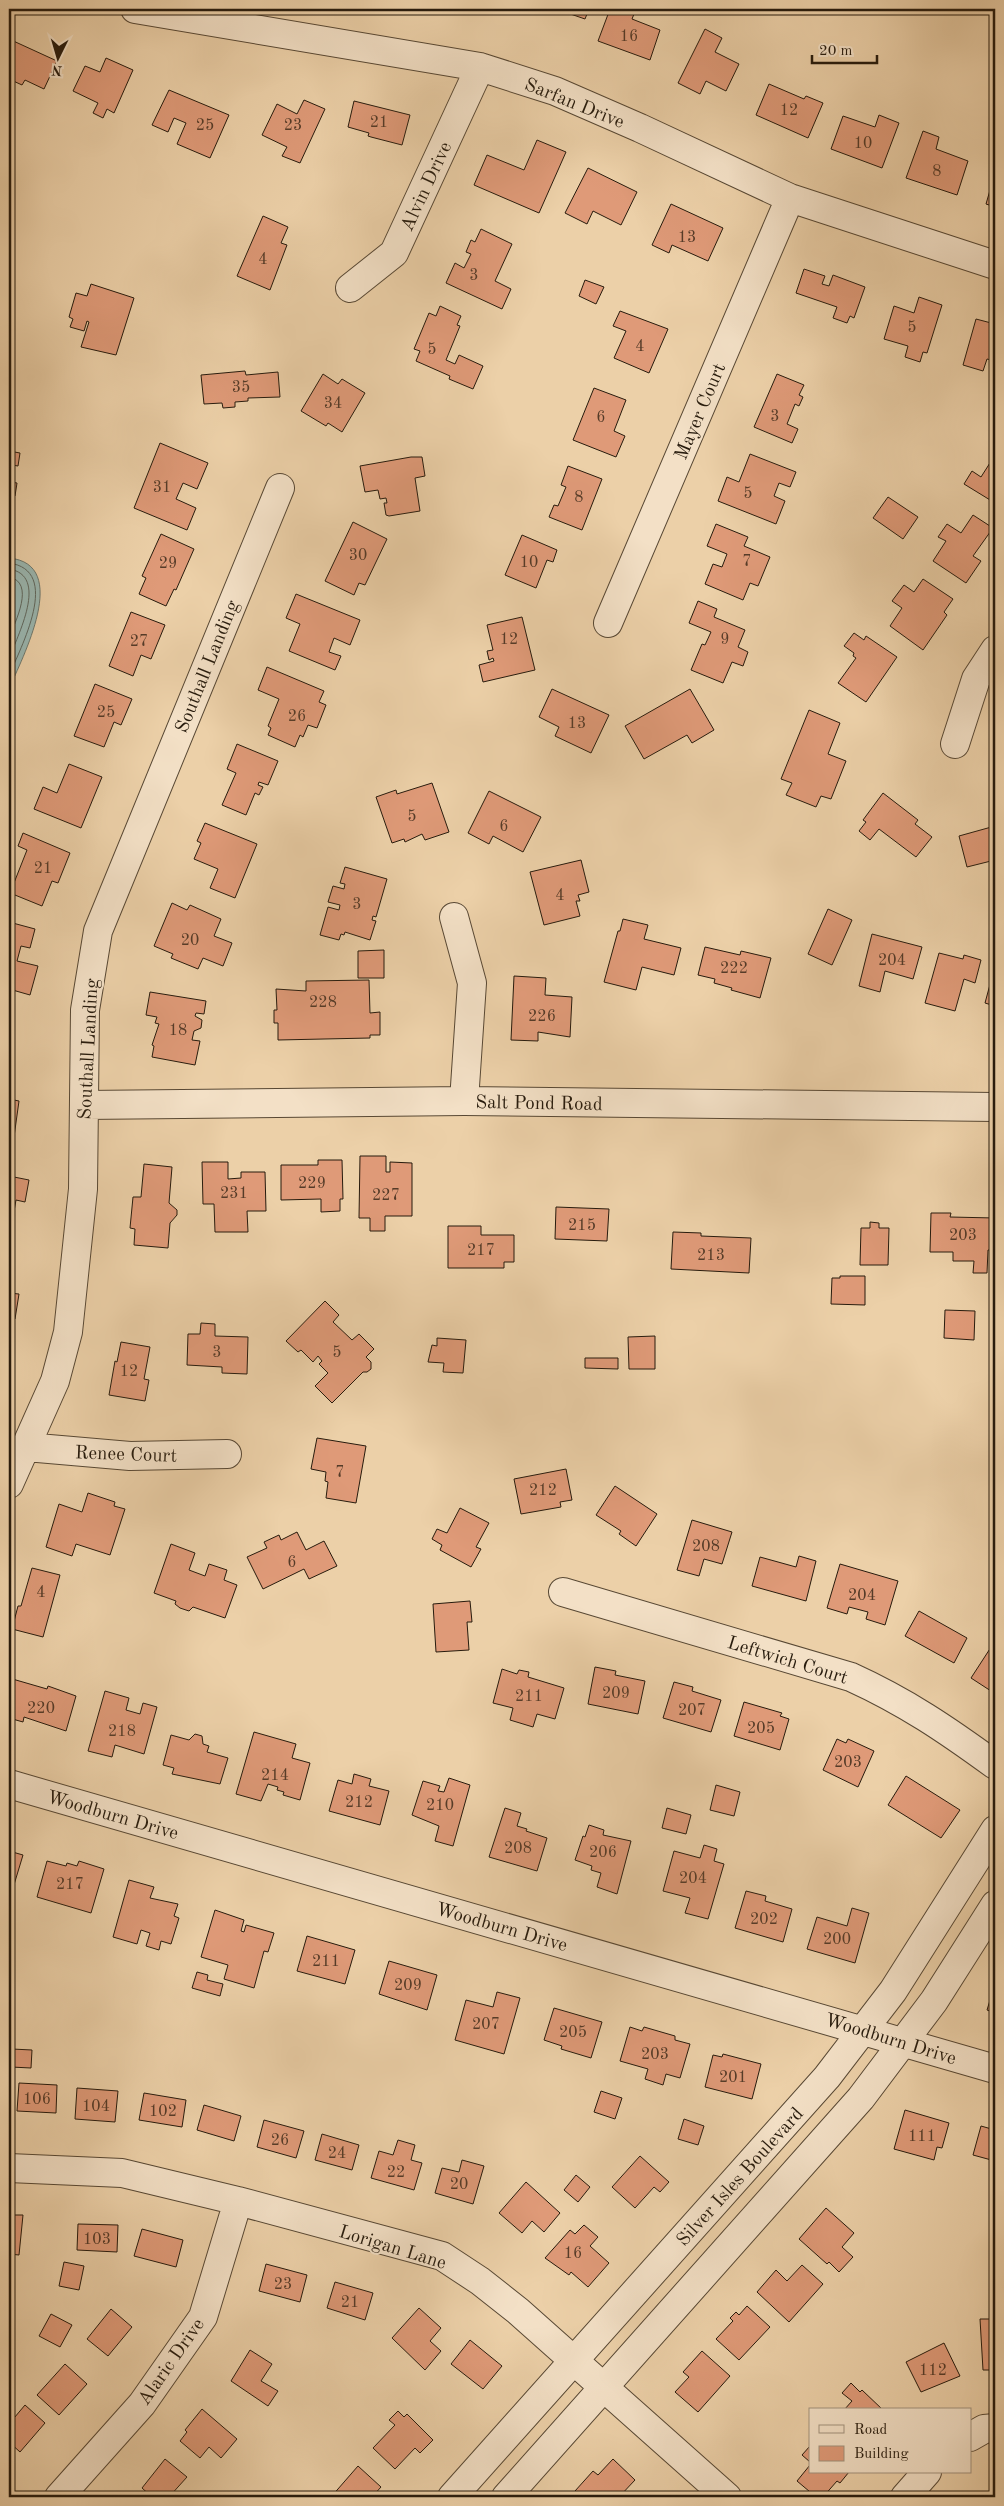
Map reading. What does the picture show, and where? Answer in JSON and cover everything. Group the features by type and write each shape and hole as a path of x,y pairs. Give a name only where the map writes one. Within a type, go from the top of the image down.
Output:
{"street":[{"name":"Sarfan Drive","path":"135,9 480,67 555,91 640,128 790,198 995,265"},
{"name":"Alvin Drive","path":"350,288 394,253 480,67"},
{"name":"Mayer Court","path":"608,623 790,198"},
{"name":"Southall Landing","path":"9,1484 54,1381 68,1332 83,1189 85,1010 98,931 280,488"},
{"path":"955,744 976,679 995,650"},
{"path":"454,917 472,983 464,1102"},
{"name":"Salt Pond Road","path":"84,1105 464,1102 995,1107"},
{"name":"Renee Court","path":"26,1447 130,1456 227,1454"},
{"name":"Leftwich Court","path":"563,1592 852,1677 894,1697 935,1721 995,1765"},
{"name":"Woodburn Drive","path":"9,1784 864,2029 995,2069"},
{"name":"Silver Isles Boulevard","path":"452,2497 827,2077 892,1991 995,1830"},
{"name":"Silver Isles Boulevard","path":"506,2497 605,2388 861,2098 934,2001 995,1905"},
{"name":"Lorigan Lane","path":"9,2168 122,2173 238,2201 442,2256 480,2281 575,2359 727,2497"},
{"name":"Alaric Drive","path":"59,2497 142,2404 203,2317 238,2201"},
{"path":"972,2436 984,2429 995,2428"},
{"path":"906,2497 925,2474"}],"water":[{"path":"9,558 28,564 37,577 40,594 38,614 31,636 9,689"}],"building":[{"path":"556,9 589,9 585,19"},
{"path":"610,9 636,9 632,19 660,30 650,60 598,41"},
{"path":"705,29 722,38 715,52 739,64 726,91 706,81 700,94 678,83"},
{"path":"9,39 57,61 44,89 25,80 22,85 9,79"},
{"path":"106,58 133,70 114,113 107,109 103,118 93,113 98,103 73,91 85,66 100,72"},
{"path":"769,84 804,99 806,96 823,103 808,138 756,115"},
{"path":"169,90 229,115 210,158 177,144 186,123 174,118 168,132 152,125"},
{"path":"304,100 325,109 300,163 282,156 287,147 262,135 277,104 297,114"},
{"path":"354,101 410,115 402,145 368,136 369,133 348,127"},
{"path":"879,115 899,123 882,168 831,149 843,116 875,127"},
{"path":"923,131 939,137 936,149 968,161 957,195 906,178"},
{"path":"537,140 566,152 539,213 474,185 487,155 524,170"},
{"path":"588,168 637,192 621,225 593,211 587,224 565,213"},
{"path":"995,173 995,207 986,204"},
{"path":"671,204 723,228 708,261 672,245 669,253 652,245"},
{"path":"263,216 288,227 281,243 287,245 270,290 237,276"},
{"path":"481,229 512,244 495,281 511,289 502,309 446,283 455,263 464,268 471,254 466,252 471,240 475,242"},
{"path":"804,269 825,276 822,284 829,286 833,275 865,287 854,318 850,316 847,323 833,318 837,307 796,293"},
{"path":"585,280 604,287 596,304 579,296"},
{"path":"91,284 134,298 116,355 81,347 89,322 87,321 84,331 70,327 73,319 69,317 76,293 87,296"},
{"path":"919,297 942,305 927,353 923,352 920,362 905,357 908,346 884,339 894,306 914,313"},
{"path":"440,306 461,316 457,325 460,326 446,360 455,364 459,355 483,366 473,389 449,379 450,376 416,361 420,351 414,349 429,313 436,316"},
{"path":"620,311 668,329 649,373 614,358 626,331 613,326"},
{"path":"976,319 995,324 995,361 987,359 983,371 963,365"},
{"path":"245,371 246,375 278,372 280,397 248,398 248,401 235,402 235,407 223,408 222,403 204,404 201,375"},
{"path":"323,374 338,384 342,379 365,393 342,432 328,423 326,426 301,411"},
{"path":"777,374 804,385 799,395 803,397 799,406 795,404 787,424 798,429 792,443 754,427"},
{"path":"594,388 626,400 614,431 625,436 616,457 573,440"},
{"path":"160,443 208,463 197,489 183,483 176,499 196,508 187,530 134,508"},
{"path":"9,451 20,453 18,466 12,465 11,474 9,474"},
{"path":"750,454 796,472 790,487 779,483 774,496 785,501 776,524 718,501 727,477 739,482"},
{"path":"995,455 995,503 964,484 972,471 981,477"},
{"path":"411,457 422,457 425,476 415,478 420,511 386,515 384,503 387,503 386,498 380,499 378,490 365,492 360,466"},
{"path":"568,466 602,479 582,530 549,517 554,505 558,506 566,487 561,485"},
{"path":"9,474 12,474 11,482 17,483 15,496 9,495"},
{"path":"888,497 918,517 903,539 873,518"},
{"path":"973,515 993,528 973,556 981,561 966,583 933,561 946,541 938,537 947,524 961,533"},
{"path":"353,522 387,539 365,585 359,583 354,595 325,581"},
{"path":"716,524 748,537 744,546 770,557 758,586 750,583 743,600 705,584 713,564 722,567 727,554 707,546"},
{"path":"161,534 194,549 176,590 174,589 166,606 139,594 146,578 142,576"},
{"path":"522,535 557,550 553,562 547,560 536,588 505,575"},
{"path":"923,579 953,599 944,612 947,615 923,650 890,626 902,608 892,601 904,585 914,592"},
{"path":"296,594 360,620 350,645 334,638 329,652 341,656 335,670 289,651 300,624 286,618"},
{"path":"698,601 717,609 714,617 745,630 738,647 748,652 743,666 732,662 723,683 691,670 702,644 705,645 711,632 689,623"},
{"path":"131,612 165,625 151,659 141,655 133,676 109,666"},
{"path":"522,617 535,670 483,682 479,665 494,661 493,658 489,660 487,651 493,650 487,625"},
{"path":"854,633 864,640 866,636 897,657 866,702 838,683 856,658 853,656 854,653 844,646"},
{"path":"267,667 324,691 319,702 326,705 317,728 308,725 303,737 300,735 295,747 268,735 271,728 268,726 279,699 258,690"},
{"path":"95,684 132,699 121,725 114,722 104,747 74,736"},
{"path":"552,689 609,715 591,753 555,736 559,727 539,717"},
{"path":"690,689 714,730 692,743 687,735 644,759 625,726"},
{"path":"809,710 840,723 828,754 846,761 831,799 821,796 816,807 786,795 792,783 781,779"},
{"path":"237,744 278,761 268,785 259,782 258,785 263,787 259,795 255,793 246,815 222,805 236,773 227,769"},
{"path":"69,764 102,777 81,828 34,809 43,787 57,793"},
{"path":"432,783 449,832 425,840 422,834 405,842 404,839 392,843 376,797 396,790 397,794"},
{"path":"489,791 541,817 523,852 493,836 489,844 468,833"},
{"path":"883,793 918,820 915,824 932,837 916,857 879,829 870,840 859,831 866,822 863,820"},
{"path":"205,823 257,844 235,898 210,888 218,869 194,859 201,843 197,841"},
{"path":"995,826 995,860 967,867 959,836"},
{"path":"23,833 70,853 58,883 52,881 42,906 10,893 27,850 18,846"},
{"path":"581,860 589,892 578,895 580,901 576,901 580,916 544,925 530,872"},
{"path":"345,867 387,879 376,917 373,916 372,920 376,921 370,940 345,932 344,935 341,934 339,940 320,935 328,907 339,910 340,905 328,902 333,886 344,889 345,884 340,883"},
{"path":"172,903 187,910 190,905 221,919 214,936 232,943 223,966 203,958 198,969 171,958 173,954 154,946"},
{"path":"828,909 852,920 832,965 808,954"},
{"path":"623,919 648,925 644,939 681,948 674,975 642,967 636,990 604,982"},
{"path":"9,922 35,929 30,948 21,946 17,961 38,966 30,995 9,989"},
{"path":"872,934 922,947 913,979 885,971 880,992 859,986"},
{"path":"705,947 740,955 741,951 771,958 760,998 731,990 732,988 714,983 715,979 698,975"},
{"path":"384,950 384,978 358,978 358,951"},
{"path":"939,953 963,959 964,955 981,960 975,983 964,979 955,1011 925,1003"},
{"path":"514,976 546,978 545,995 572,997 570,1037 538,1032 538,1041 511,1040"},
{"path":"992,977 995,978 995,1006 985,1003"},
{"path":"369,980 370,1013 380,1012 380,1035 370,1035 370,1038 278,1040 278,1023 274,1023 274,1010 277,1010 276,989 306,991 306,981"},
{"path":"150,992 206,1001 204,1014 196,1013 195,1016 202,1020 201,1028 194,1031 192,1040 200,1041 195,1065 152,1057 154,1046 152,1045 159,1024 155,1023 157,1017 146,1015"},
{"path":"9,1099 19,1101 13,1144 10,1144 9,1150"},
{"path":"360,1156 386,1156 386,1172 390,1172 390,1162 412,1163 412,1216 385,1216 385,1231 370,1231 370,1218 359,1218"},
{"path":"318,1160 342,1160 343,1199 340,1199 340,1211 321,1212 321,1199 281,1200 281,1165 318,1165"},
{"path":"202,1162 228,1162 228,1179 241,1178 241,1172 265,1172 266,1211 247,1211 248,1232 215,1232 214,1204 203,1204"},
{"path":"144,1164 172,1167 169,1203 177,1210 177,1215 170,1223 168,1248 134,1245 135,1229 130,1228 133,1197 141,1197"},
{"path":"9,1176 29,1180 25,1202 16,1200 12,1223 9,1223"},
{"path":"556,1207 609,1209 607,1241 555,1239"},
{"path":"931,1213 951,1213 950,1217 995,1218 995,1250 988,1250 987,1273 973,1273 974,1261 953,1261 953,1252 930,1252"},
{"path":"870,1222 879,1223 879,1228 889,1228 888,1265 860,1265 861,1228 870,1228"},
{"path":"448,1226 481,1226 481,1235 514,1235 514,1262 504,1262 504,1268 448,1268"},
{"path":"673,1232 701,1233 701,1236 751,1238 749,1273 671,1269"},
{"path":"840,1276 865,1276 865,1305 831,1304 832,1278 840,1278"},
{"path":"9,1293 19,1294 15,1319 9,1318"},
{"path":"325,1301 339,1315 333,1322 352,1340 359,1334 374,1349 366,1357 371,1362 371,1369 363,1372 332,1403 315,1386 328,1373 319,1364 322,1361 318,1356 313,1362 301,1350 298,1352 286,1341"},
{"path":"945,1310 975,1311 974,1340 944,1338"},
{"path":"201,1323 215,1324 215,1336 248,1337 247,1374 222,1373 222,1367 187,1365 188,1334 200,1334"},
{"path":"655,1336 655,1369 629,1369 628,1337"},
{"path":"437,1338 466,1340 463,1373 443,1372 444,1363 428,1362 432,1345 437,1346"},
{"path":"121,1342 150,1347 144,1379 149,1380 145,1401 109,1395 115,1361 117,1362"},
{"path":"585,1358 618,1358 618,1369 585,1368"},
{"path":"317,1438 366,1446 356,1503 326,1498 328,1482 325,1481 326,1472 311,1469"},
{"path":"566,1469 572,1500 560,1502 561,1507 521,1514 514,1479"},
{"path":"615,1486 657,1514 636,1546 619,1534 621,1531 596,1515"},
{"path":"88,1493 115,1502 114,1506 125,1509 110,1555 76,1544 72,1556 46,1547 59,1504 82,1512"},
{"path":"460,1508 489,1523 476,1547 481,1549 471,1567 440,1550 442,1545 432,1539 437,1529 447,1533"},
{"path":"692,1520 732,1532 722,1564 704,1559 699,1576 677,1570"},
{"path":"297,1532 306,1550 324,1541 337,1566 309,1579 304,1569 263,1589 247,1557 267,1548 264,1542 279,1535 281,1540"},
{"path":"171,1544 195,1553 189,1570 205,1576 209,1564 227,1570 224,1580 237,1585 225,1618 193,1607 189,1611 180,1608 175,1604 176,1601 154,1593"},
{"path":"799,1556 816,1561 806,1601 752,1586 760,1557 796,1567"},
{"path":"840,1564 898,1581 885,1625 866,1619 868,1612 849,1607 847,1614 827,1608"},
{"path":"32,1568 60,1575 43,1637 12,1629"},
{"path":"470,1601 472,1622 467,1622 469,1650 436,1652 433,1604"},
{"path":"919,1611 967,1638 954,1663 905,1636"},
{"path":"995,1641 995,1685 991,1691 971,1678"},
{"path":"595,1667 616,1671 615,1675 645,1681 638,1714 588,1704"},
{"path":"502,1669 517,1674 519,1670 529,1672 528,1677 564,1688 555,1719 537,1714 533,1727 510,1720 513,1708 493,1703"},
{"path":"9,1678 47,1689 48,1686 76,1696 66,1731 24,1717 23,1722 9,1718"},
{"path":"674,1682 693,1687 692,1691 721,1700 711,1732 663,1718"},
{"path":"105,1691 129,1698 126,1710 140,1714 143,1703 157,1707 144,1754 115,1745 112,1757 88,1751"},
{"path":"744,1702 782,1713 780,1716 789,1719 780,1750 734,1736"},
{"path":"254,1732 296,1744 292,1758 310,1763 300,1800 283,1795 284,1792 277,1790 278,1787 268,1784 261,1801 236,1794"},
{"path":"195,1734 202,1736 203,1744 209,1746 207,1752 228,1758 220,1784 172,1774 174,1768 163,1765 171,1735 189,1740"},
{"path":"837,1739 846,1743 848,1739 874,1751 858,1787 823,1770"},
{"path":"354,1774 371,1779 369,1786 389,1791 380,1825 329,1811 338,1780 352,1784"},
{"path":"906,1776 960,1810 941,1838 888,1805"},
{"path":"449,1778 470,1785 453,1846 435,1841 439,1826 412,1815 423,1781 440,1786 438,1791 444,1792"},
{"path":"716,1785 740,1792 734,1816 710,1810"},
{"path":"505,1808 521,1813 517,1826 547,1838 537,1871 489,1857"},
{"path":"667,1808 691,1815 686,1834 662,1828"},
{"path":"589,1825 604,1830 603,1835 631,1841 617,1894 597,1887 601,1873 591,1870 592,1866 575,1860"},
{"path":"704,1845 717,1849 714,1861 724,1864 708,1919 685,1913 690,1898 663,1891 674,1851 700,1858"},
{"path":"9,1851 23,1855 10,1898 9,1897"},
{"path":"47,1861 66,1866 67,1863 77,1866 79,1861 104,1869 91,1913 37,1897"},
{"path":"129,1880 154,1887 150,1898 178,1904 174,1916 179,1918 171,1944 161,1941 159,1950 146,1946 150,1933 141,1930 137,1944 113,1937"},
{"path":"746,1891 766,1896 765,1901 792,1909 783,1942 735,1928"},
{"path":"852,1908 869,1913 855,1963 807,1949 817,1917 847,1926"},
{"path":"215,1910 244,1920 241,1931 244,1932 246,1925 274,1933 268,1952 264,1951 254,1988 224,1979 228,1965 201,1957"},
{"path":"307,1936 355,1950 345,1984 297,1971"},
{"path":"389,1961 437,1975 427,2010 379,1994"},
{"path":"197,1972 208,1975 207,1980 223,1984 220,1996 192,1988"},
{"path":"995,1984 995,2013 987,2010"},
{"path":"497,1992 520,1998 504,2054 455,2040 466,2000 493,2007"},
{"path":"554,2008 602,2022 591,2058 561,2049 562,2046 544,2040"},
{"path":"630,2027 642,2031 644,2027 675,2036 675,2040 690,2044 680,2078 666,2074 663,2085 645,2079 648,2069 620,2061"},
{"path":"12,2049 32,2050 31,2068 11,2067"},
{"path":"723,2054 761,2064 752,2099 705,2087 713,2055 722,2057"},
{"path":"19,2083 57,2085 56,2113 17,2111"},
{"path":"77,2088 118,2091 115,2122 75,2119"},
{"path":"601,2091 622,2098 615,2119 594,2112"},
{"path":"144,2093 186,2100 182,2127 139,2120"},
{"path":"204,2105 241,2116 234,2141 197,2130"},
{"path":"905,2110 949,2123 942,2148 937,2147 934,2160 894,2149"},
{"path":"684,2119 704,2126 698,2145 678,2139"},
{"path":"264,2120 304,2131 296,2158 257,2147"},
{"path":"981,2126 995,2130 995,2161 973,2155"},
{"path":"322,2134 359,2145 352,2170 315,2160"},
{"path":"398,2140 415,2145 411,2160 422,2163 414,2190 371,2178 379,2151 393,2155"},
{"path":"640,2156 669,2182 660,2192 654,2187 635,2208 612,2187"},
{"path":"462,2160 484,2166 473,2204 435,2193 442,2168 459,2172"},
{"path":"576,2175 590,2187 578,2202 564,2190"},
{"path":"526,2182 560,2213 544,2232 532,2221 522,2233 499,2213"},
{"path":"826,2208 854,2233 842,2247 853,2257 839,2272 799,2239"},
{"path":"9,2215 23,2215 19,2255 9,2254"},
{"path":"78,2224 118,2225 117,2252 77,2250"},
{"path":"584,2225 598,2237 590,2246 609,2263 588,2287 571,2272 569,2275 545,2258 570,2230 575,2234"},
{"path":"142,2229 183,2240 176,2267 134,2256"},
{"path":"64,2262 84,2266 79,2290 59,2286"},
{"path":"266,2264 307,2275 300,2302 259,2291"},
{"path":"802,2265 823,2284 789,2322 757,2292 776,2270 787,2281"},
{"path":"335,2282 373,2293 365,2320 327,2308"},
{"path":"747,2306 770,2327 739,2360 716,2339 733,2321 730,2318 736,2312 739,2315"},
{"path":"419,2308 441,2328 430,2341 441,2351 425,2370 392,2338"},
{"path":"111,2309 132,2327 108,2356 87,2339"},
{"path":"51,2314 72,2325 60,2347 39,2336"},
{"path":"980,2319 995,2319 995,2370 983,2370"},
{"path":"470,2340 502,2366 483,2389 451,2364"},
{"path":"944,2343 960,2376 921,2392 906,2362"},
{"path":"250,2350 272,2364 261,2381 278,2391 268,2406 231,2381"},
{"path":"702,2351 730,2376 698,2412 675,2392 689,2377 683,2372"},
{"path":"65,2364 87,2384 59,2415 37,2395"},
{"path":"851,2383 860,2392 862,2390 881,2408 846,2408 852,2401 842,2393"},
{"path":"25,2405 45,2423 20,2452 9,2442 9,2424"},
{"path":"202,2409 237,2439 221,2458 209,2447 200,2458 180,2441 187,2432 185,2430"},
{"path":"398,2411 404,2417 407,2414 433,2440 420,2453 415,2448 395,2469 373,2448 395,2425 389,2420"},
{"path":"809,2447 809,2461 802,2455"},
{"path":"165,2459 187,2477 169,2497 152,2497 142,2488"},
{"path":"613,2459 635,2480 619,2497 581,2497 575,2491 593,2471 598,2475"},
{"path":"358,2466 381,2487 372,2497 331,2497"},
{"path":"809,2466 809,2474 847,2474 840,2483 837,2481 823,2497 816,2497 797,2481"}]}
